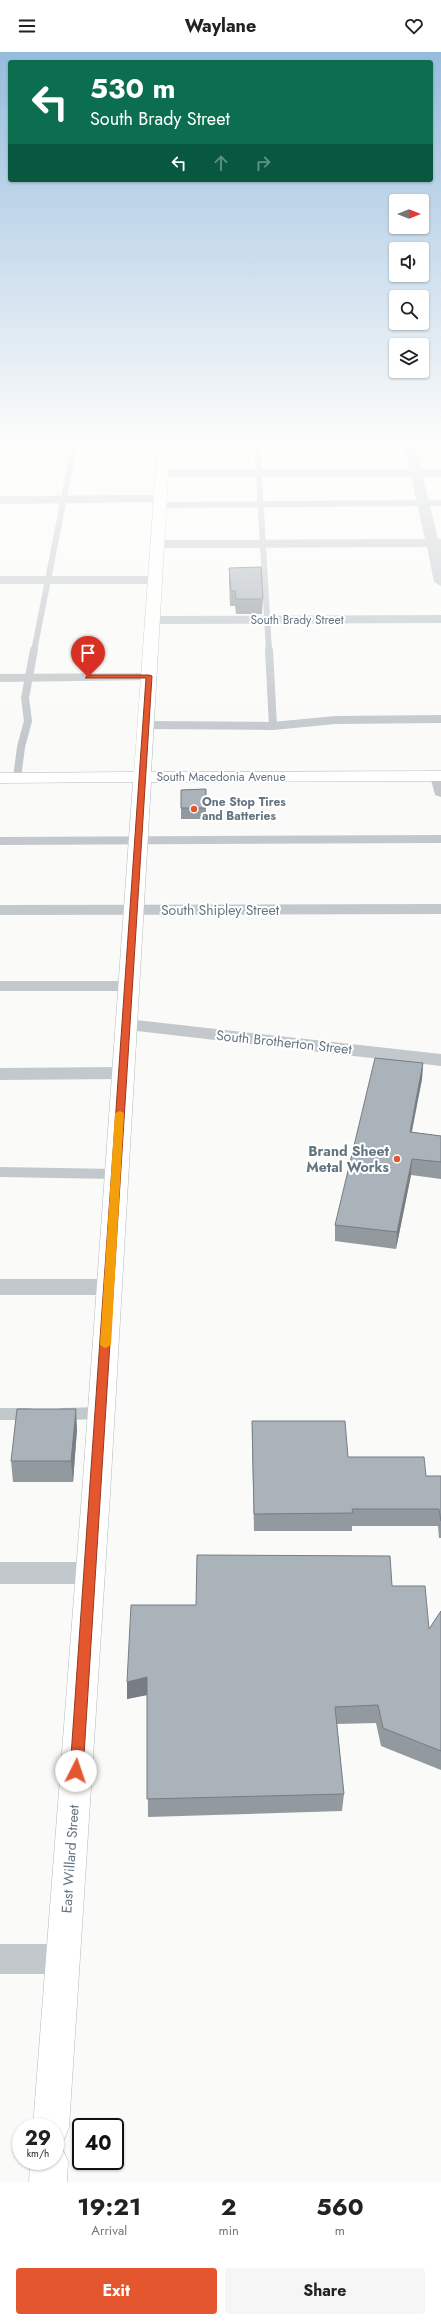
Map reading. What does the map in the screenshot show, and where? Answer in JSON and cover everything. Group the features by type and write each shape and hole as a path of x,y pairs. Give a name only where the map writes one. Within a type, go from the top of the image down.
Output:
{"street":[{"path":"158,544 436,543 441,581"},
{"name":"East Willard Street","path":"52,2118 101,1413 122,1073 127,1025 158,544"},
{"path":"0,580 155,580"},
{"name":"South Brady Street","path":"153,620 441,619"},
{"path":"0,678 149,676"},
{"name":"South Macedonia Avenue","path":"0,778 142,778 440,782"},
{"name":"South Shipley Street","path":"0,910 441,909"},
{"name":"South Brotherton Street","path":"127,1025 441,1060"},
{"path":"0,1074 122,1073"},
{"path":"0,1287 109,1288"},
{"path":"0,1573 90,1573"},
{"path":"0,1959 63,1959"},
{"path":"48,2182 49,2170"}],"lane":[{"path":"17,778 21,747 28,721 25,698 28,678 56,541"},
{"path":"262,544 273,726"},
{"path":"146,725 273,726 335,720 441,719"},
{"path":"0,841 441,839"},
{"path":"0,986 129,986"},
{"path":"0,1172 116,1174"},
{"path":"53,1414 101,1413"},
{"path":"0,1414 38,1414"}],"building":[{"path":"261,567 263,599 236,599 235,591 231,591 229,568"},
{"path":"206,789 206,808 181,808 181,790"},
{"name":"Brand Sheet Metal Works","path":"375,1058 423,1063 410,1132 441,1136 441,1162 412,1159 397,1232 335,1225"},
{"path":"17,1409 76,1409 71,1461 11,1461"},
{"path":"252,1421 345,1421 348,1457 424,1457 426,1476 441,1476 441,1521 439,1509 352,1509 353,1513 254,1514"},
{"path":"197,1555 390,1556 392,1586 425,1586 429,1629 441,1611 441,1751 383,1728 378,1705 335,1707 344,1794 147,1799 147,1677 127,1682 131,1605 196,1605"}],"slow traffic":[{"path":"105,1345 120,1113"}],"place":[{"name":"One Stop Tires and Batteries","path":"194,809"},
{"name":"Brand Sheet Metal Works","path":"397,1159"}],"route":[{"path":"76,1771 91,1563 122,1073 127,1025 149,676 88,677"}]}
